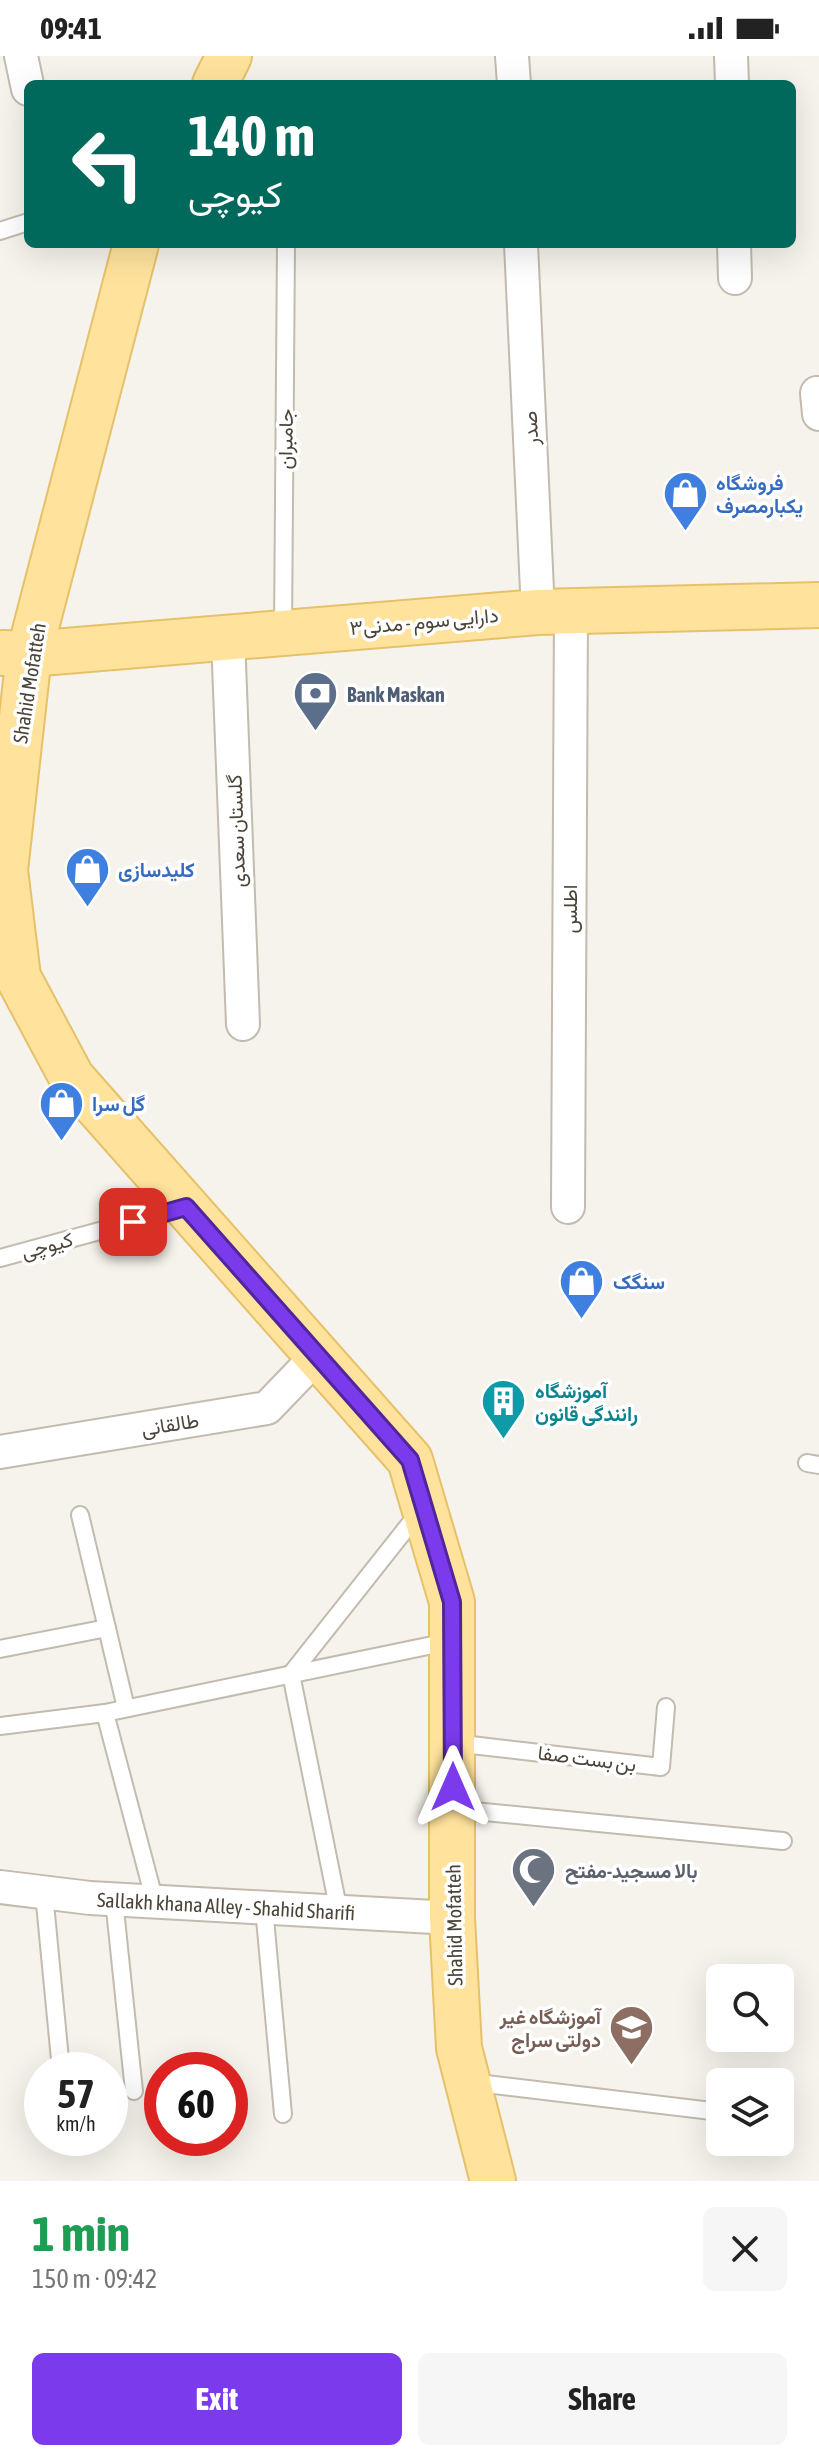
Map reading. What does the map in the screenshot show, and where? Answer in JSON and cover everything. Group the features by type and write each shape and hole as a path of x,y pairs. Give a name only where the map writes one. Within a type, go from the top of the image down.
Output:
{"main road":[{"path":"217,80 229,56"},
{"name":"Shahid Mofatteh","path":"135,248 10,648 2,868 18,977 72,1078 410,1460 452,1602 452,1918 459,2048 493,2181"},
{"name":"دارایی سوم - مدنی۳","path":"10,648 228,638 554,612 819,605"}],"street":[{"path":"21,56 26,80"},
{"path":"512,56 514,80"},
{"path":"731,56 732,80"},
{"name":"صدر","path":"521,248 554,612"},
{"path":"734,248 735,278"},
{"name":"اطلس","path":"554,612 568,1207"},
{"name":"گلستان سعدی","path":"228,638 243,1024"},
{"name":"طالقانی","path":"0,1452 267,1408 318,1355"},
{"name":"Sallakh khana Alley - Shahid Sharifi","path":"0,1887 114,1900 452,1918"}],"lane":[{"path":"0,231 24,223"},
{"name":"جامبران","path":"283,633 286,248"},
{"name":"کیوچی","path":"0,1258 186,1207"},
{"path":"339,1912 291,1674 424,1505"},
{"path":"80,1515 126,1708"},
{"path":"0,1649 107,1628"},
{"path":"0,1726 105,1713 453,1641"},
{"name":"بن بست صفا","path":"453,1743 661,1767 666,1707"},
{"path":"105,1713 155,1902"},
{"path":"453,1809 783,1841"},
{"path":"44,1893 59,2052"},
{"path":"114,1900 134,2091"},
{"path":"264,1908 283,2114"},
{"path":"467,2082 706,2110"}],"place":[{"name":"فروشگاه یکبارمصرف","path":"685,533"},
{"name":"Bank Maskan","path":"316,733"},
{"name":"کلیدسازی","path":"87,908"},
{"name":"گل سرا","path":"61,1142"},
{"name":"سنگک","path":"582,1320"},
{"name":"آموزشگاه رانندگی قانون","path":"504,1441"},
{"name":"بالا مسجید-مفتح","path":"534,1909"},
{"name":"آموزشگاه غیر دولتی سراج","path":"632,2067"}],"route":[{"path":"133,1222 186,1207 410,1460 452,1602 453,1787"}]}
